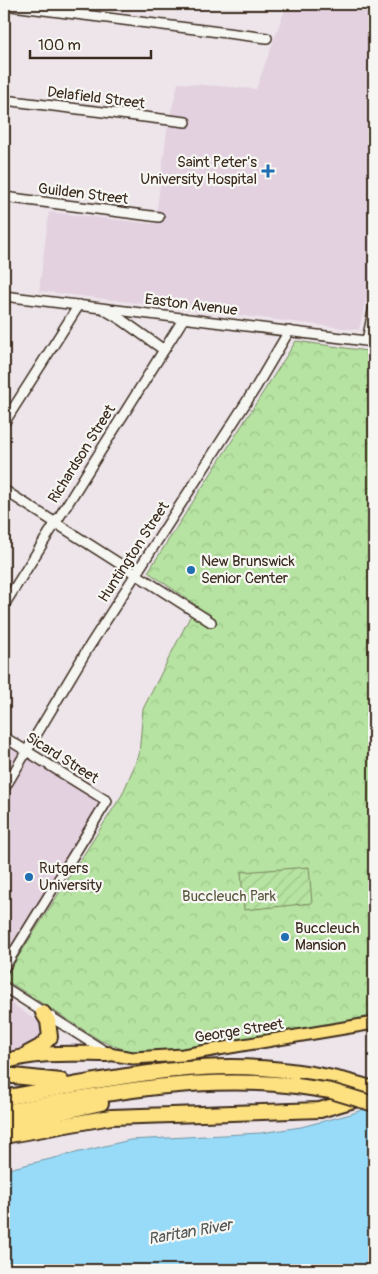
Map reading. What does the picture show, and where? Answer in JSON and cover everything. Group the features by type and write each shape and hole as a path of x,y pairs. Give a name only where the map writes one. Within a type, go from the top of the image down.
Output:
{"highway":[{"path":"4,1062 40,1047 50,1036 48,1021 43,1013"},
{"path":"22,1056 108,1054"},
{"path":"4,1098 182,1068 227,1065 262,1066 320,1074 374,1091"},
{"path":"4,1075 45,1081 99,1081"},
{"path":"4,1125 113,1100 216,1082"},
{"path":"4,1112 113,1092 216,1082 297,1086 331,1091 374,1104"},
{"path":"4,1136 111,1117 320,1110 351,1102 374,1091"},
{"path":"4,1144 111,1117"}],"main road":[{"name":"George Street","path":"108,1054 133,1058 183,1055 374,1023"}],"street":[{"path":"4,6 266,38"},
{"name":"Delafield Street","path":"4,100 186,122"},
{"name":"Guilden Street","path":"4,197 158,217"},
{"name":"Easton Avenue","path":"4,296 371,341"},
{"path":"4,423 79,305"},
{"path":"371,341 374,306"},
{"path":"100,308 122,320 164,350"},
{"name":"Richardson Street","path":"4,605 184,318"},
{"name":"Huntington Street","path":"4,789 87,650 137,574 289,331"},
{"path":"4,490 211,622"},
{"name":"Sicard Street","path":"4,737 107,802 4,968"},
{"path":"4,987 108,1054"}],"shaded area":[{"name":"Saint Peter's University Hospital","path":"287,4 374,4 374,267 359,330 39,291 49,212 155,224 167,130 178,83 256,89"},
{"name":"Rutgers University","path":"4,733 106,795 4,958"},
{"path":"4,998 47,1028 45,1038 24,1052 4,1056"}],"green space":[{"name":"Buccleuch Park","path":"296,341 374,352 374,1017 202,1048 156,1052 128,1051 101,1041 4,979 122,795 139,755 143,709 196,605 148,572"},
{"path":"309,867 312,903 244,910 241,872"}],"water":[{"name":"Raritan River","path":"374,1105 374,1270 4,1270 4,1170 130,1140 261,1133 301,1127 351,1114"}],"place":[{"name":"Saint Peter's University Hospital","path":"268,171"},
{"name":"New Brunswick Senior Center","path":"191,570"},
{"name":"Rutgers University","path":"29,877"},
{"name":"Buccleuch Mansion","path":"285,937"}]}
